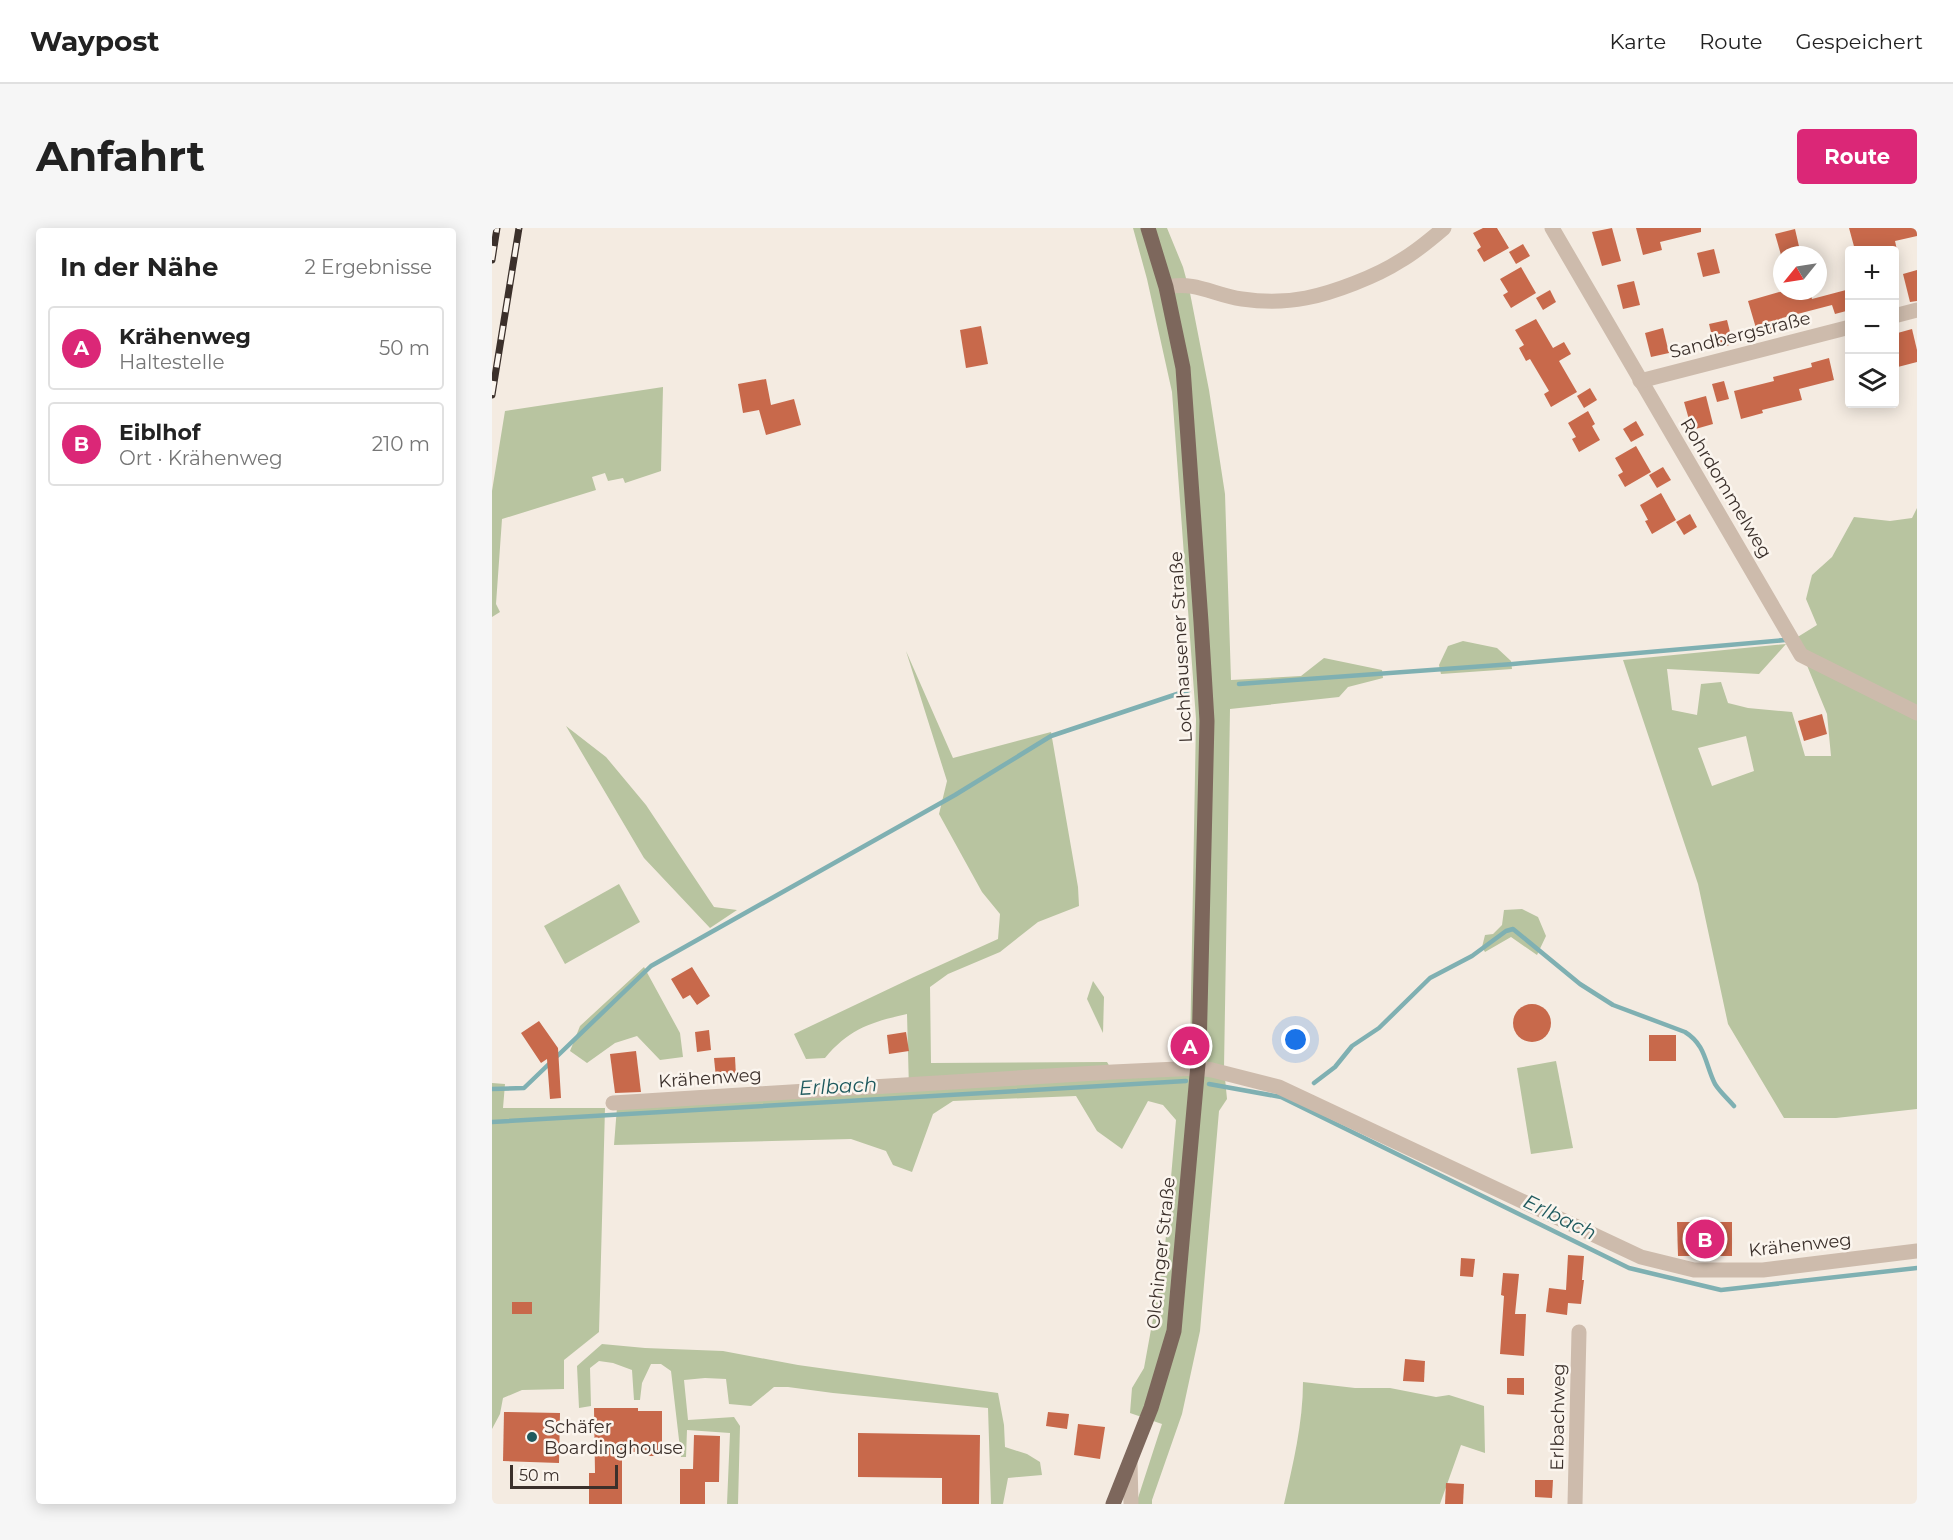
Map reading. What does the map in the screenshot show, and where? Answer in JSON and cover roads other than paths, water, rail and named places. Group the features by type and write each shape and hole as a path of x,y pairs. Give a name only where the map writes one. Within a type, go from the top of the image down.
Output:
{"main road":[{"name":"Lochhausener Straße","path":"1148,228 1166,287 1183,368 1202,621 1207,721 1199,1068"},
{"name":"Olchinger Straße","path":"1113,1504 1151,1408 1174,1331 1199,1068"}],"street":[{"path":"1166,287 1191,285 1242,299 1277,301 1306,298 1366,278 1399,263 1444,228"},
{"name":"Rohrdommelweg","path":"1552,228 1801,655 1917,713"},
{"path":"1899,315 1917,310"},
{"name":"Sandbergstraße","path":"1640,381 1845,328"},
{"name":"Krähenweg","path":"613,1103 1199,1068 1279,1087 1641,1257 1694,1270 1763,1270 1917,1251"},
{"name":"Erlbachweg","path":"1575,1504 1579,1332"},
{"path":"1131,1459 1131,1504"}],"waterway":[{"path":"1239,684 1513,664 1785,640"},
{"path":"492,1089 524,1088 651,966 955,795 1051,736 1189,690"},
{"path":"1314,1083 1335,1067 1352,1046 1379,1028 1430,978 1472,956 1506,931 1513,929 1580,984 1613,1005 1685,1032 1692,1037 1701,1049 1715,1084 1734,1106"},
{"name":"Erlbach","path":"492,1122 1186,1081"},
{"name":"Erlbach","path":"1209,1084 1281,1097 1629,1268 1721,1290 1917,1268"}],"railway":[{"path":"492,260 497,228"},
{"path":"492,395 519,228"}],"place":[{"name":"Krähenweg","path":"1190,1046"},
{"name":"Eiblhof","path":"1705,1239"},
{"name":"Schäfer Boardinghouse","path":"532,1437"}]}
